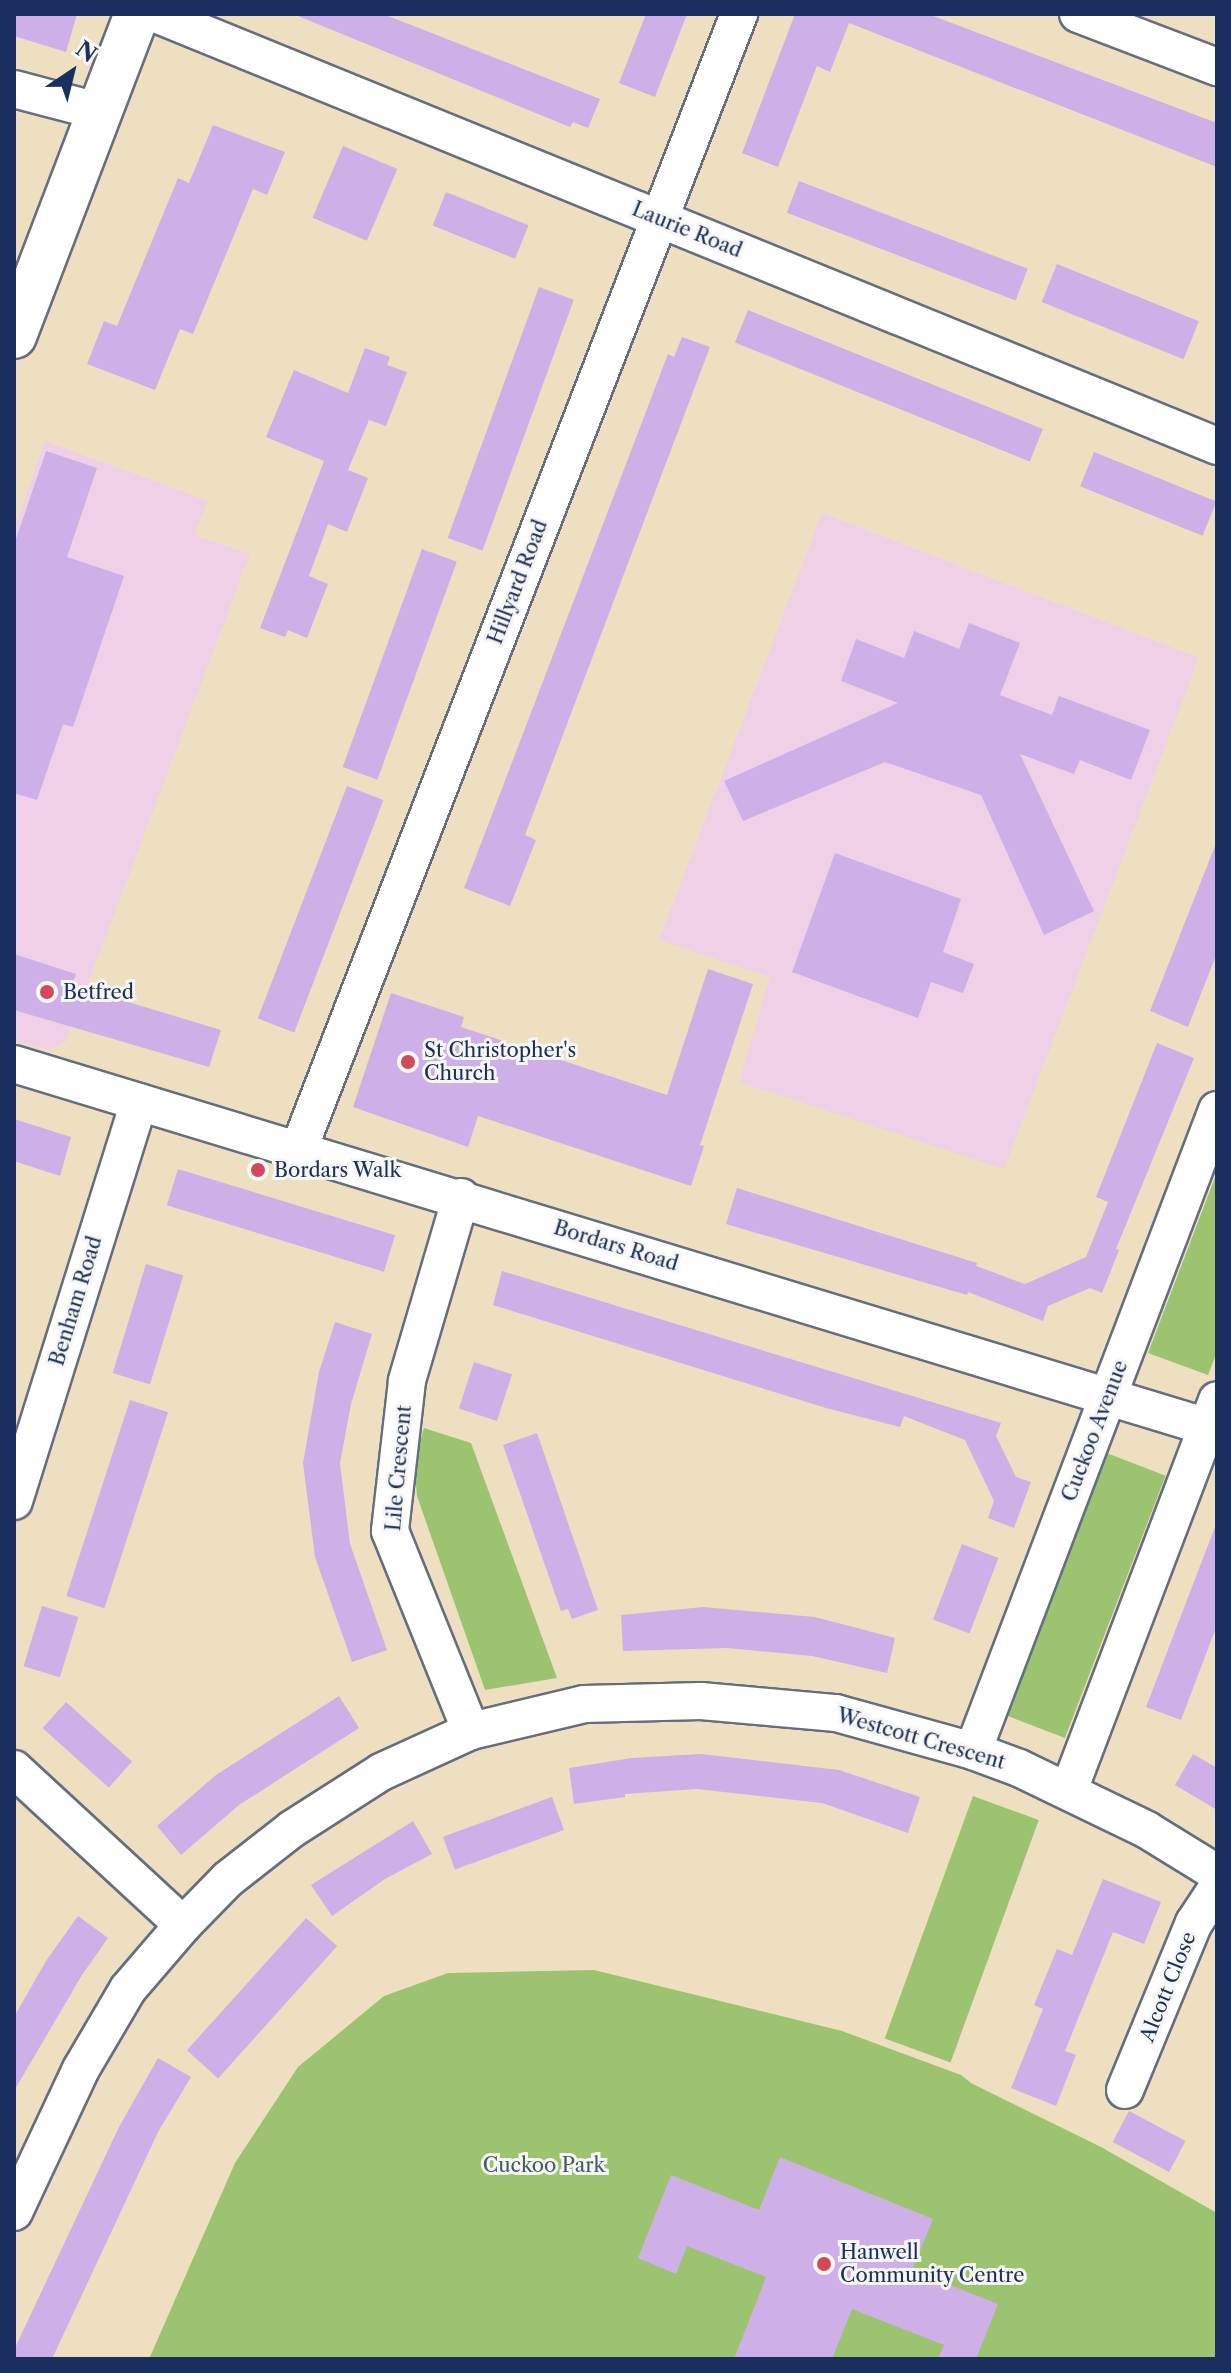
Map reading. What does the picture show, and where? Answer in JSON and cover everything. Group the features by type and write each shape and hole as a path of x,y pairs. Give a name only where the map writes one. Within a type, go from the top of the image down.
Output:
{"street":[{"path":"14,336 137,14"},
{"name":"Laurie Road","path":"156,14 1217,446"},
{"name":"Hillyard Road","path":"298,1151 739,14"},
{"path":"1078,14 1217,67"},
{"path":"14,89 98,111"},
{"name":"Bordars Road","path":"14,1064 461,1197 1108,1397 1214,1419"},
{"name":"Benham Road","path":"14,1501 139,1102"},
{"name":"Cuckoo Avenue","path":"973,1751 1217,1110"},
{"name":"Lile Crescent","path":"461,1197 407,1381 390,1531 471,1731"},
{"path":"1069,1790 1214,1419"},
{"name":"Westcott Crescent","path":"14,2212 81,2069 121,2002 183,1925 228,1879 292,1829 381,1772 471,1731 584,1704 701,1701 836,1713 973,1751 1069,1790 1147,1830 1217,1873"},
{"path":"14,1769 183,1925"},
{"name":"Alcott Close","path":"1125,2090 1194,1923 1217,1888"}],"shaded area":[{"path":"45,441 208,501 194,535 250,554 66,1042 48,1050 14,1040 14,529"},
{"path":"822,513 1199,658 1004,1169 739,1082 770,977 659,940"}],"green space":[{"path":"1217,1172 1217,1352 1208,1375 1148,1353"},
{"path":"424,1428 471,1443 557,1678 485,1690 417,1496 414,1461"},
{"path":"1104,1452 1166,1476 1065,1738 1003,1714"},
{"path":"973,1796 1039,1820 951,2062 885,2038"},
{"name":"Cuckoo Park","path":"594,1970 842,2031 961,2075 971,2083 1101,2147 1217,2213 1217,2359 149,2359 235,2163 298,2067 384,1996 448,1973"}],"building":[{"path":"14,14 77,14 66,52 14,36"},
{"path":"293,14 383,14 600,99 588,128 573,122 570,127"},
{"path":"646,14 687,14 655,97 619,83"},
{"path":"795,14 928,14 1217,123 1217,167 849,23 830,72 817,66 778,167 742,153"},
{"path":"213,125 285,152 267,195 253,189 193,334 180,329 155,390 87,364 104,321 117,326 178,178 189,183"},
{"path":"343,146 397,169 367,241 313,218"},
{"path":"799,181 1028,269 1016,301 787,213"},
{"path":"446,192 529,225 515,259 433,225"},
{"path":"1057,264 1199,321 1184,359 1042,302"},
{"path":"539,287 574,300 482,551 448,538"},
{"path":"748,310 1043,429 1030,462 735,342"},
{"path":"682,337 710,347 525,835 536,840 510,906 464,888 668,354 674,357"},
{"path":"365,348 390,357 387,365 407,372 386,426 369,420 348,470 368,478 347,532 328,524 309,576 328,584 307,638 288,630 285,637 260,628 324,461 266,437 294,370 348,393"},
{"path":"46,451 97,468 67,557 124,576 73,727 63,724 37,800 14,793 14,545"},
{"path":"1094,452 1216,501 1203,536 1080,486"},
{"path":"422,549 457,562 377,780 343,767"},
{"path":"969,623 1020,643 1000,695 1052,715 1059,696 1150,730 1131,780 1080,760 1074,774 1020,754 1094,911 1044,935 981,795 885,762 743,821 724,781 898,703 841,681 856,639 904,658 914,631 959,649"},
{"path":"347,786 383,800 294,1032 258,1018"},
{"path":"1215,846 1217,953 1188,1027 1150,1011"},
{"path":"835,853 961,899 943,952 974,964 963,993 931,982 918,1018 792,972"},
{"path":"14,954 76,974 72,985 221,1030 209,1067 14,1010"},
{"path":"708,969 753,984 700,1145 704,1146 691,1186 478,1116 468,1147 353,1107 391,993 464,1017 461,1027 667,1095"},
{"path":"1157,1043 1194,1058 1116,1249 1119,1250 1102,1293 1090,1288 1048,1306 1043,1321 968,1292 967,1295 726,1224 737,1188 977,1263 976,1266 1025,1284 1086,1257 1108,1202 1096,1197"},
{"path":"14,1119 71,1137 60,1176 14,1161"},
{"path":"178,1169 395,1235 384,1272 167,1205"},
{"path":"146,1264 183,1275 150,1384 113,1373"},
{"path":"502,1271 1001,1423 996,1436 1016,1477 1031,1482 1014,1528 988,1518 994,1501 965,1440 904,1416 900,1427 826,1408 493,1305"},
{"path":"335,1322 372,1334 351,1404 340,1463 350,1544 387,1650 352,1662 315,1557 303,1463 319,1372"},
{"path":"474,1362 512,1374 497,1421 459,1409"},
{"path":"130,1400 168,1412 104,1608 66,1596"},
{"path":"537,1433 598,1610 572,1619 568,1609 561,1611 503,1445"},
{"path":"1215,1527 1217,1625 1181,1720 1146,1707"},
{"path":"962,1544 998,1558 969,1634 933,1620"},
{"path":"42,1606 78,1617 60,1677 24,1666"},
{"path":"703,1607 815,1617 895,1638 887,1673 812,1656 727,1648 623,1651 621,1615"},
{"path":"339,1696 359,1728 239,1805 181,1855 157,1826 216,1775"},
{"path":"66,1702 132,1762 109,1788 43,1728"},
{"path":"701,1754 839,1770 920,1797 908,1833 822,1803 697,1789 625,1794 625,1797 574,1804 569,1768 632,1758"},
{"path":"1193,1754 1217,1768 1217,1810 1175,1785"},
{"path":"552,1797 564,1830 455,1870 443,1837"},
{"path":"413,1821 432,1854 385,1879 332,1916 311,1885"},
{"path":"1103,1879 1161,1902 1144,1944 1113,1932 1065,2051 1076,2055 1056,2106 1011,2088 1043,2009 1034,2005 1057,1949 1072,1955"},
{"path":"78,1916 108,1938 82,1975 14,2091 14,2017 46,1961"},
{"path":"306,1918 337,1946 218,2078 187,2050"},
{"path":"158,2058 191,2077 158,2132 52,2359 14,2359 14,2350 119,2127"},
{"path":"1129,2111 1186,2141 1169,2172 1113,2142"},
{"name":"Hanwell Community Centre","path":"780,2157 933,2219 912,2270 998,2304 976,2359 938,2359 944,2345 852,2309 832,2359 734,2359 766,2277 687,2246 676,2274 638,2258 671,2175 759,2210"}],"place":[{"name":"Betfred","path":"47,992"},
{"name":"St Christopher's Church","path":"408,1062"},
{"name":"Bordars Walk","path":"258,1170"},
{"name":"Hanwell Community Centre","path":"824,2264"}]}
